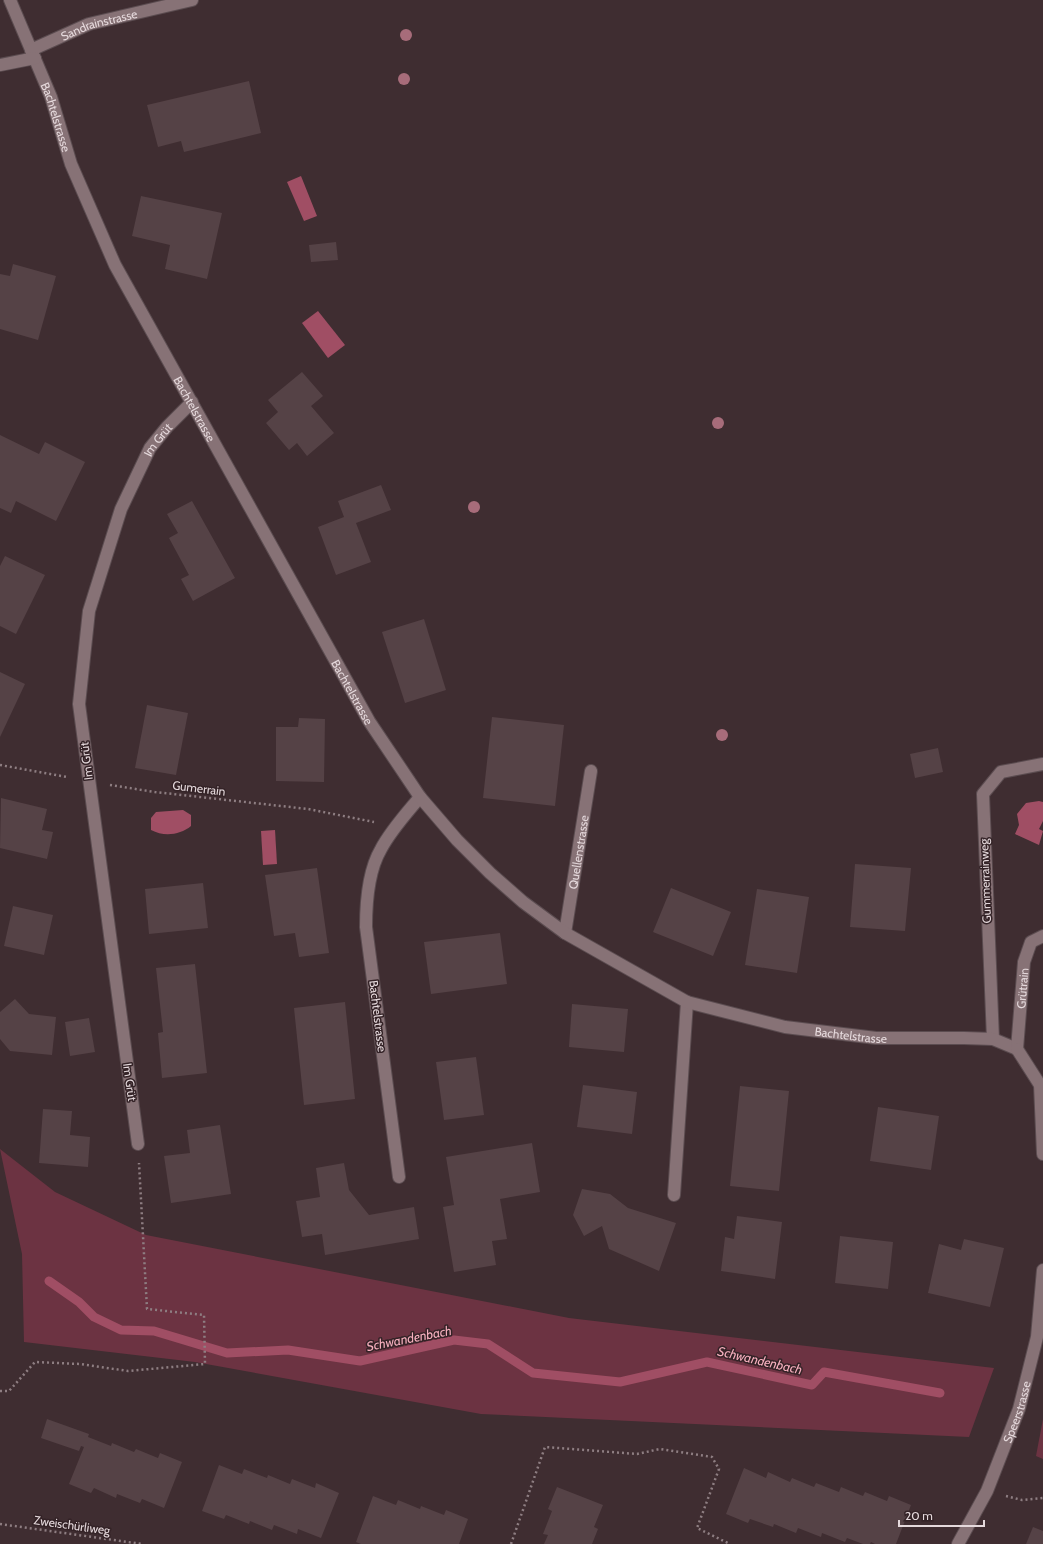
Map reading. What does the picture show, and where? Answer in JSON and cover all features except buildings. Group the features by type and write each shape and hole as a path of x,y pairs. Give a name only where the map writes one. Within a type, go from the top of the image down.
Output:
{"street":[{"name":"Bachtelstrasse","path":"10,0 51,97 71,164 115,265 369,721 420,797 457,840 490,873 523,902 565,933 687,1002 785,1027 876,1038 964,1038 993,1040 1017,1049"},
{"name":"Sandrainstrasse","path":"0,65 33,54 89,24 192,0"},
{"name":"Im Grüt","path":"138,1144 88,781 79,704 89,611 121,509 150,448 166,427 192,402"},
{"name":"Gummerrainweg","path":"993,1040 983,794 1001,772 1043,764"},
{"name":"Quellenstrasse","path":"565,933 591,771"},
{"name":"Bachtelstrasse","path":"399,1177 366,927 366,908 373,870 380,850 396,826 420,797"},
{"name":"Grütrain","path":"1017,1049 1024,962 1031,942 1043,936"},
{"path":"674,1195 687,1002"},
{"path":"1017,1049 1042,1085 1043,1154"},
{"name":"Speerstrasse","path":"958,1544 987,1491 1019,1409 1037,1337 1043,1270"}],"path":[{"name":"Gumerrain","path":"0,765 155,792 308,810 396,826"},
{"path":"0,1391 9,1391 35,1362 80,1364 128,1371 205,1364 204,1315 146,1309 138,1144"},
{"path":"511,1544 545,1447 637,1454 660,1448 712,1457 719,1469 697,1528 730,1544"},
{"path":"987,1491 1022,1500 1043,1498"},
{"name":"Zweischürliweg","path":"0,1524 142,1544"}],"shaded area":[{"path":"301,176 317,216 304,221 287,182"},
{"path":"318,311 345,345 328,358 302,323"},
{"path":"1039,801 1043,802 1043,821 1039,829 1043,831 1039,845 1015,834 1019,825 1017,814 1026,803"},
{"path":"183,810 191,815 191,826 187,829 172,834 161,834 151,830 151,818 156,812"},
{"path":"275,830 277,864 263,865 261,831"},
{"path":"0,1149 55,1192 146,1235 569,1318 994,1368 969,1437 481,1414 195,1362 24,1342 22,1254"},
{"path":"1043,1419 1043,1459 1036,1456"}],"waterway":[{"name":"Schwandenbach","path":"49,1281 79,1302 94,1317 121,1330 154,1331 227,1353 288,1350 360,1361 454,1340 488,1344 533,1373 620,1382 707,1362 812,1385 824,1372 940,1393"}]}
